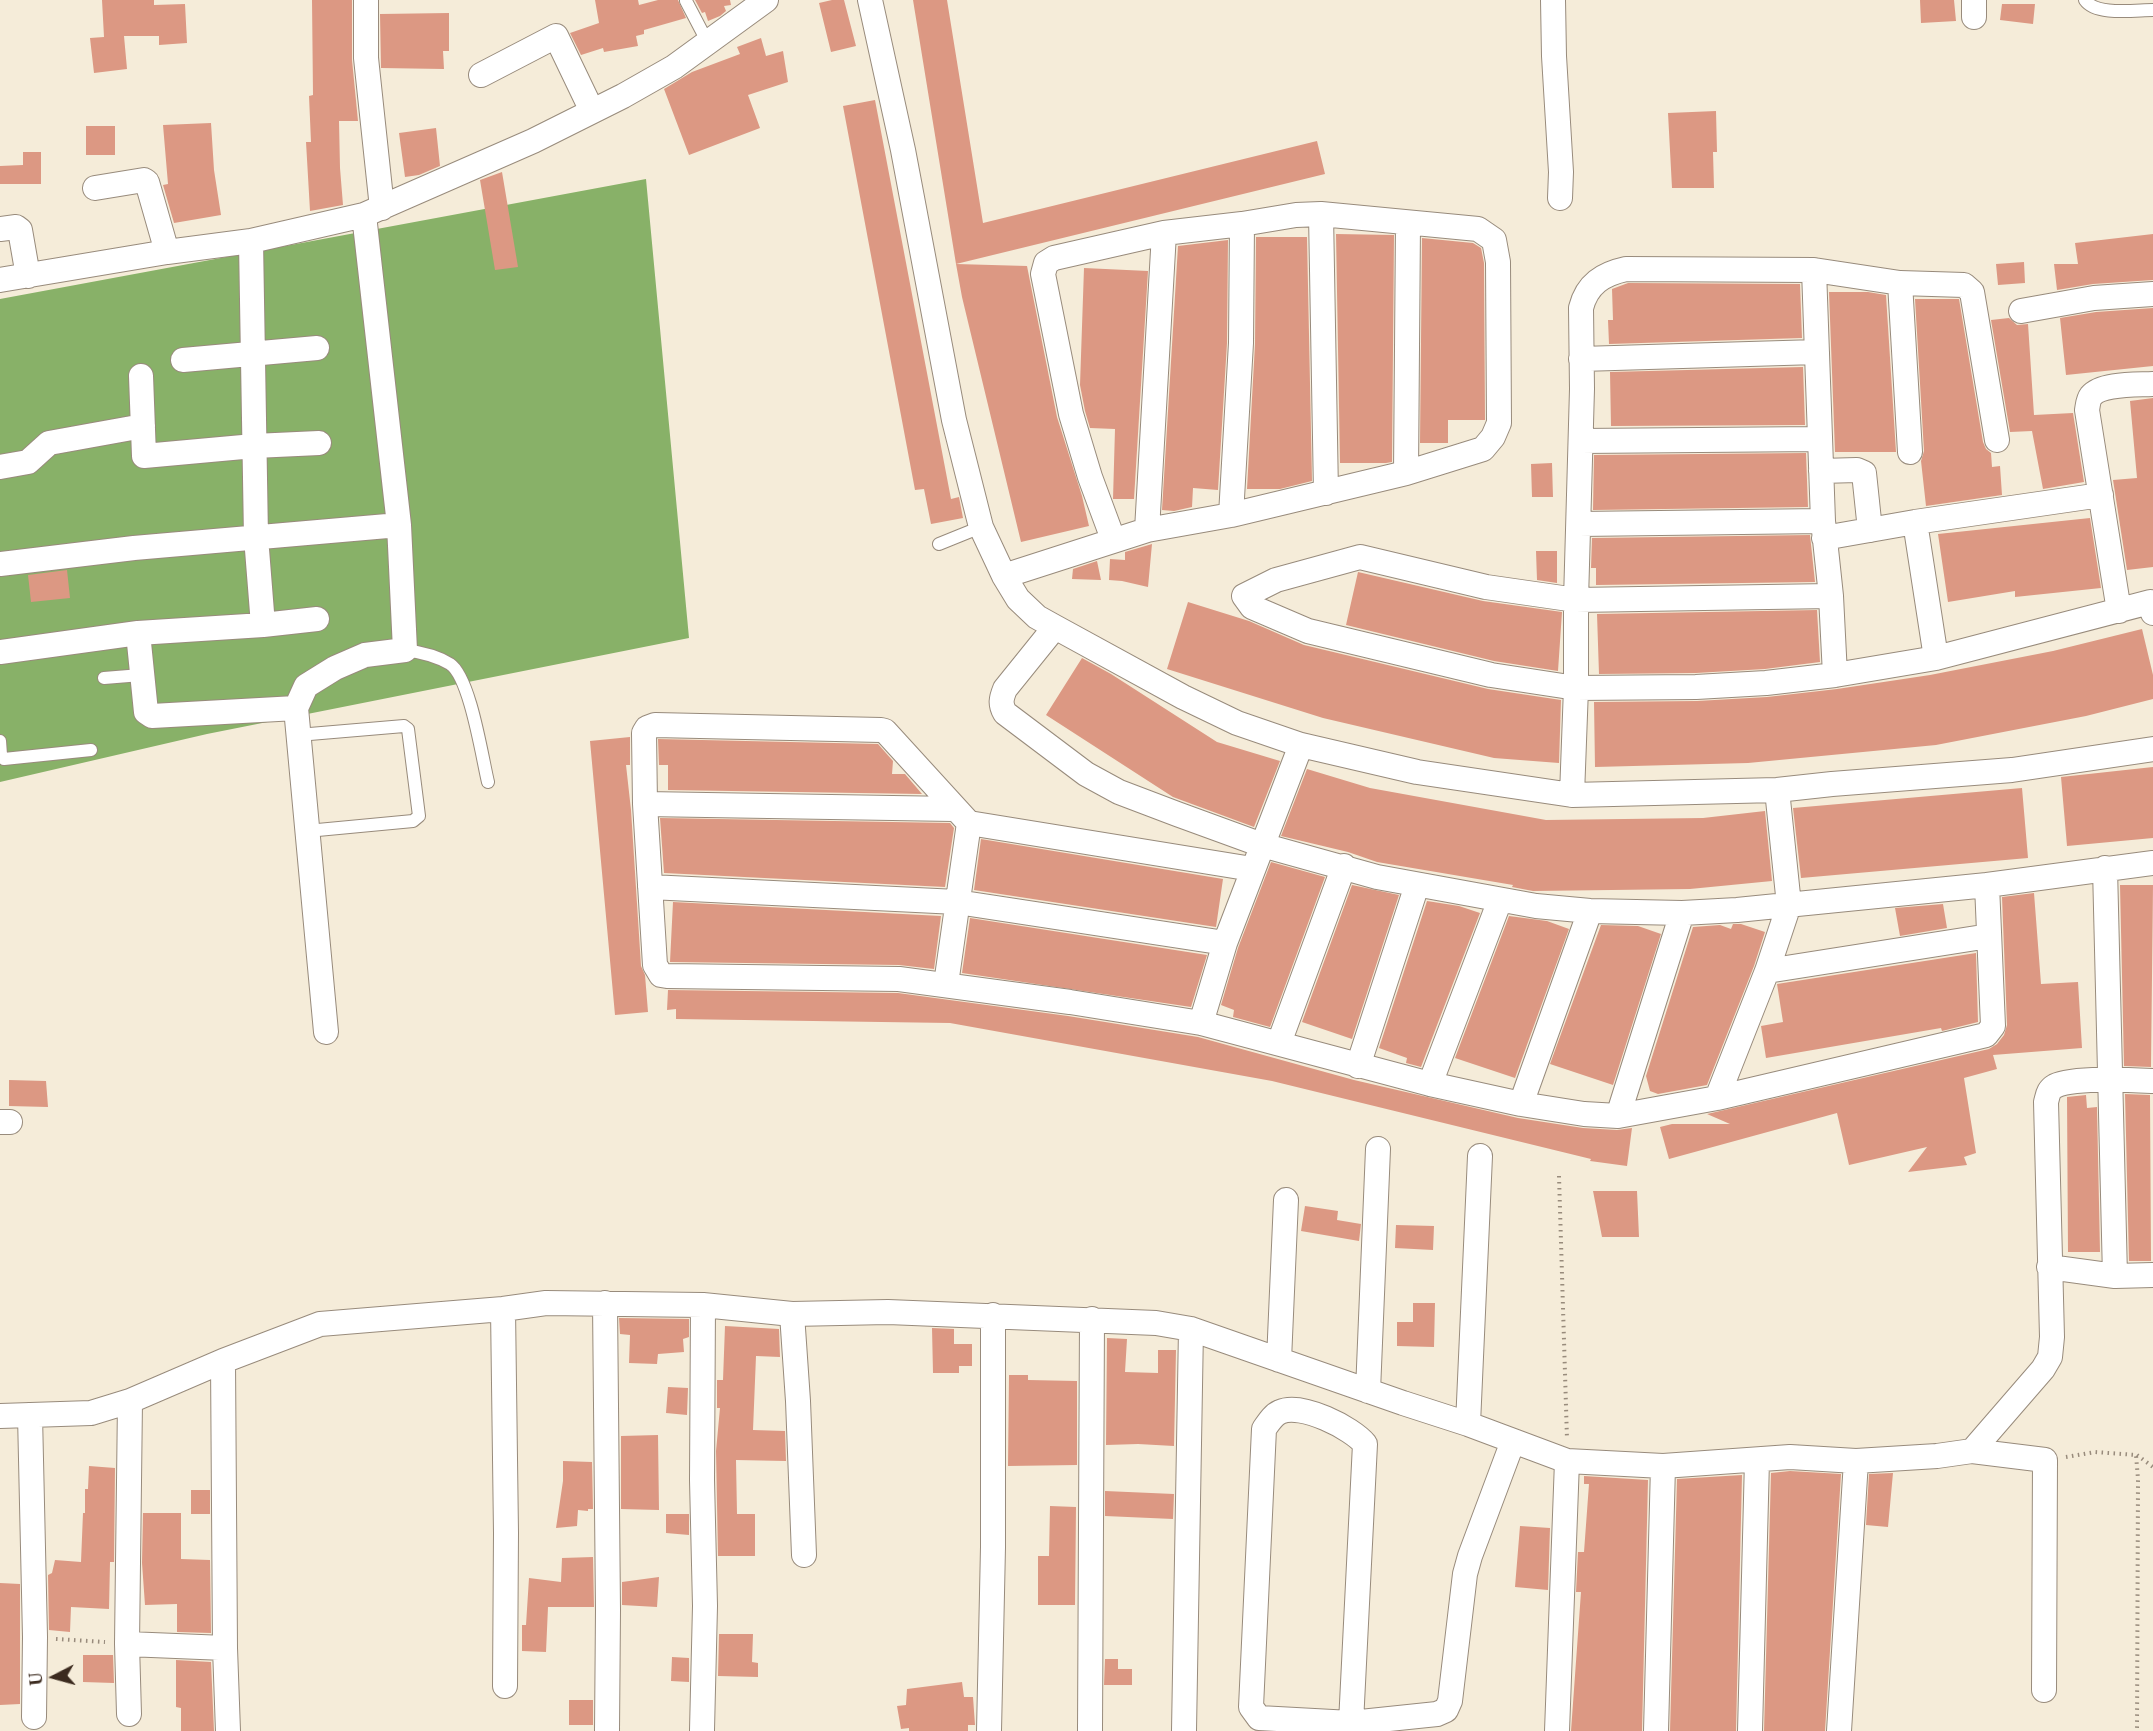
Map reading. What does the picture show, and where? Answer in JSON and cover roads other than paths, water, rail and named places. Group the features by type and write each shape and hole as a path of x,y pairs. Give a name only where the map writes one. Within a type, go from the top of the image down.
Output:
{"street":[{"path":"326,1032 296,708 306,686 335,668 365,655 405,650 399,525 373,211 366,58 366,0"},
{"path":"870,0 903,150 954,420 981,527 1004,576 1018,599 1026,608 1055,627 1183,697 1226,717 1301,745 1417,772 1572,795 1777,790 2012,770 2153,749"},
{"path":"1553,0 1561,172 1560,198"},
{"path":"0,280 167,252 251,241 373,211 513,150 623,96 674,68 760,2"},
{"path":"481,75 556,36 592,111"},
{"path":"95,188 144,180 147,182 167,252"},
{"path":"1004,576 1113,539 1326,493 1406,473 1483,449 1493,437 1499,423 1498,262 1494,240 1478,229 1321,214 1296,215 1164,233 1054,258 1046,263 1043,274 1071,414 1090,477 1113,539"},
{"path":"1321,214 1326,493"},
{"path":"1406,473 1408,223"},
{"path":"1231,515 1241,343 1242,224"},
{"path":"0,229 16,227 20,230 28,276"},
{"path":"1147,530 1164,233"},
{"path":"251,241 256,537 263,625"},
{"path":"1572,795 1581,441 1581,308 1584,296 1597,280 1610,273 1626,269 1814,270 1900,283 1964,285 1972,292 1996,440"},
{"path":"1814,270 1819,439 1835,675"},
{"path":"1900,283 1910,452"},
{"path":"2021,311 2094,298 2153,294"},
{"path":"183,360 317,348"},
{"path":"1581,359 1817,352"},
{"path":"141,376 144,456 254,446 319,444"},
{"path":"2119,611 2087,410 2088,400 2092,394 2109,387 2153,384"},
{"path":"0,466 27,462 49,443 143,426"},
{"path":"1581,441 1819,439"},
{"path":"1821,471 1857,470 1864,473 1870,530"},
{"path":"1579,524 1870,530 2101,495"},
{"path":"1916,522 1936,658"},
{"path":"0,564 134,548 399,525"},
{"path":"1830,596 1576,600 1486,587 1359,557 1276,580 1244,596 1252,607 1308,631 1491,675 1576,688 1696,687 1835,675 1936,658 2150,602 2153,613"},
{"path":"0,652 138,633 317,619"},
{"path":"1055,627 1005,689 1001,699 1005,713 1086,774 1119,792 1263,845 1377,877 1536,906 1590,911 1682,913 1789,905 1987,885 2153,863"},
{"path":"138,633 146,712 152,716 296,708"},
{"path":"946,984 957,902 962,816 885,731 679,725 655,725 647,728 645,733 645,804 655,965 657,971 667,976 899,979 1070,1002 1201,1023 1430,1084 1521,1104 1584,1113 1618,1116 1716,1098 1986,1035 1993,1026 1987,885"},
{"path":"1201,1023 1225,943 1301,745"},
{"path":"1716,1098 1767,971 1789,905 1777,790"},
{"path":"645,804 962,816 1252,869"},
{"path":"1279,1043 1344,866"},
{"path":"2105,868 2115,1276"},
{"path":"1358,1066 1418,885"},
{"path":"650,887 957,902 1225,943"},
{"path":"1430,1084 1500,900"},
{"path":"1521,1104 1590,911"},
{"path":"1618,1116 1682,913"},
{"path":"1767,971 1989,936"},
{"path":"1972,1451 1992,1430 2050,1357 2052,1336 2046,1102 2049,1091 2055,1086 2064,1084 2111,1079 2153,1081"},
{"path":"1368,1391 1378,1149"},
{"path":"1468,1424 1480,1156"},
{"path":"1279,1360 1286,1200"},
{"path":"2049,1267 2115,1276 2153,1275"},
{"path":"0,1416 91,1413 130,1401 223,1361 321,1324 503,1309 546,1303 702,1305 792,1314 888,1312 1145,1322 1191,1329 1468,1424 1567,1461 1663,1466 1790,1458 1856,1461 1937,1456 1972,1451 2045,1460 2044,1690"},
{"path":"605,1304 607,1731"},
{"path":"702,1305 705,1606 702,1730"},
{"path":"503,1309 506,1533 505,1686"},
{"path":"792,1314 804,1555"},
{"path":"989,1731 993,1547 993,1315"},
{"path":"1090,1731 1092,1320"},
{"path":"1184,1731 1191,1329"},
{"path":"223,1361 225,1648 228,1731"},
{"path":"129,1714 127,1644 130,1401"},
{"path":"1351,1723 1365,1444 1359,1436 1310,1411 1281,1411 1264,1429 1251,1707 1259,1718 1351,1723 1437,1714 1446,1710 1450,1701 1465,1574 1513,1441"},
{"path":"30,1415 35,1637 34,1717"},
{"path":"1750,1731 1757,1460"},
{"path":"1557,1731 1567,1461"},
{"path":"1839,1731 1856,1461"},
{"path":"1656,1731 1663,1466"},
{"path":"127,1644 225,1648"}],"lane":[{"path":"2085,0 2090,6 2101,10 2153,10"},
{"path":"686,1 708,43"},
{"path":"939,543 981,527"},
{"path":"405,650 423,653 451,665 466,690 488,782"},
{"path":"104,678 141,675"},
{"path":"298,735 404,726 408,729 419,816 413,820 307,831"},
{"path":"0,741 1,755 4,759 91,750"}]}
